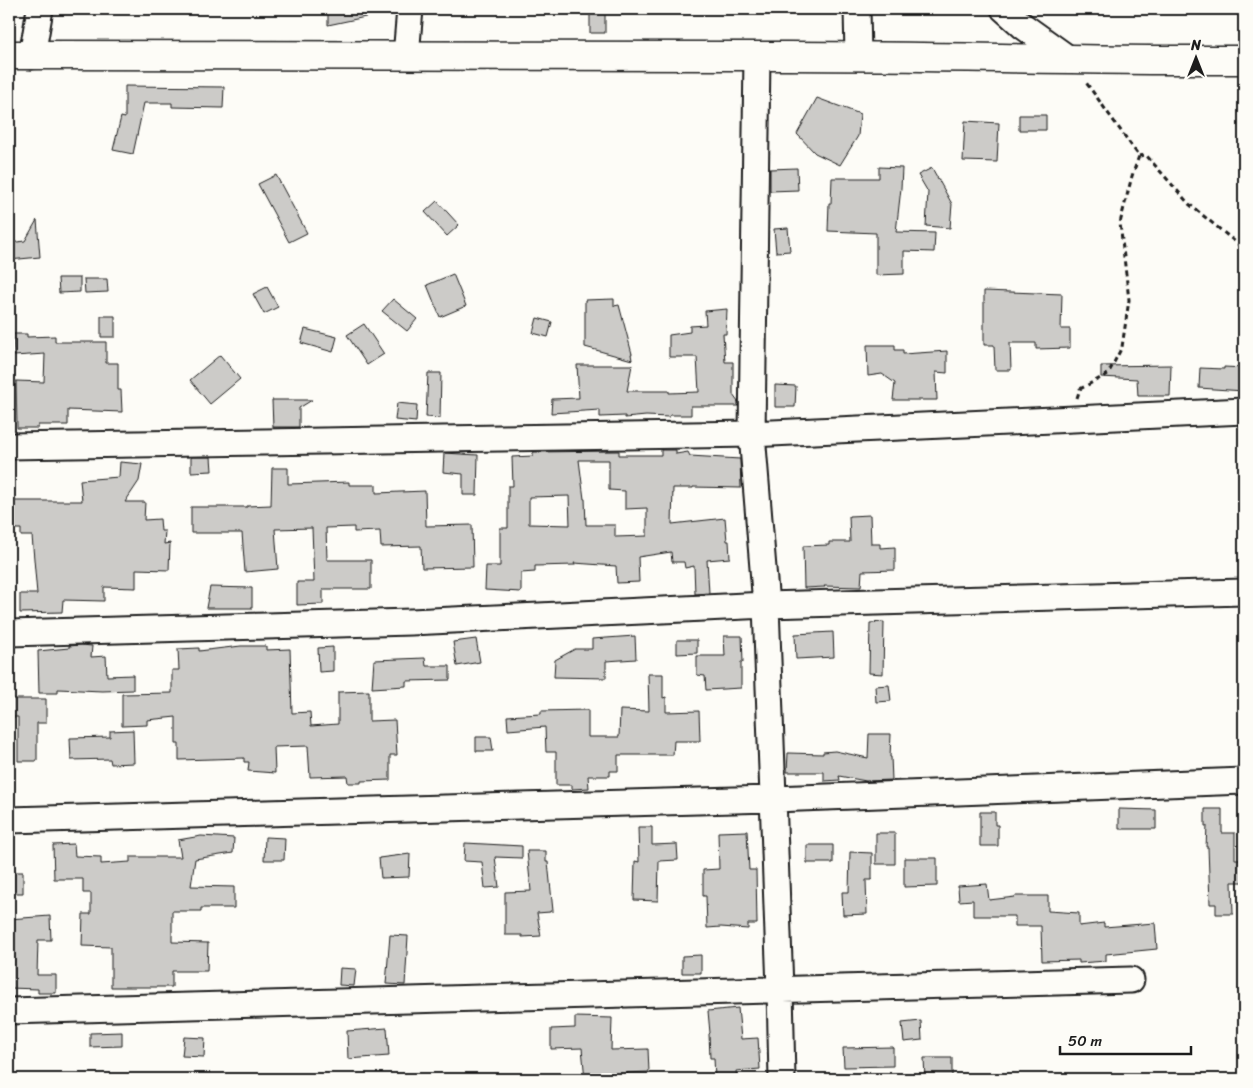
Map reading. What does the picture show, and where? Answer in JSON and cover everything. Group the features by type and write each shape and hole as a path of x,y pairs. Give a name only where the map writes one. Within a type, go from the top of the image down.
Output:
{"main road":[{"path":"20,55 858,56 1244,60"}],"street":[{"path":"20,55 40,9"},
{"path":"406,56 410,9"},
{"path":"857,9 858,56"},
{"path":"1004,9 1022,26 1069,59"},
{"path":"757,56 752,434 766,606 782,1079"},
{"path":"9,446 752,434 1244,411"},
{"path":"9,633 411,622 766,606 1244,592"},
{"path":"9,820 774,799 1244,781"},
{"path":"9,1011 1132,980"}],"path":[{"path":"1069,59 1139,156"},
{"path":"1139,156 1146,155 1189,204 1244,249"},
{"path":"1068,419 1080,389 1108,374 1122,347 1129,300 1120,223 1139,156"}],"building":[{"path":"328,9 374,9 375,15 328,25"},
{"path":"590,9 605,9 605,33 590,33"},
{"path":"125,86 224,87 223,108 172,107 172,103 144,103 133,154 113,150 121,117 125,118"},
{"path":"817,98 860,114 858,136 840,165 815,153 797,134"},
{"path":"1019,115 1046,115 1046,130 1019,130"},
{"path":"965,121 999,123 997,162 963,161"},
{"path":"879,167 902,168 896,232 935,233 934,252 904,251 904,274 876,275 876,233 828,231 832,178 879,178"},
{"path":"797,168 798,190 770,191 770,169"},
{"path":"932,168 952,204 950,228 926,226 928,192 918,175"},
{"path":"276,175 307,233 289,242 258,184"},
{"path":"437,201 459,225 447,236 425,212"},
{"path":"37,220 40,257 9,260 9,243 25,241"},
{"path":"788,228 790,251 776,252 774,229"},
{"path":"453,274 466,306 440,317 427,285"},
{"path":"58,278 80,278 80,292 59,293"},
{"path":"84,279 107,279 108,292 85,293"},
{"path":"267,287 278,307 264,314 253,294"},
{"path":"984,291 1062,294 1061,329 1070,329 1070,348 1036,349 1036,343 1010,343 1011,370 995,370 994,345 984,345"},
{"path":"393,299 417,319 407,331 382,311"},
{"path":"614,299 614,306 619,305 632,360 585,347 585,300"},
{"path":"727,309 726,334 723,334 725,362 733,362 733,395 738,402 738,406 691,406 691,415 670,415 669,417 600,417 600,410 551,413 552,399 579,398 577,365 632,365 627,391 699,392 697,357 669,357 669,335 690,332 690,326 706,325 705,311"},
{"path":"101,316 115,316 115,337 101,337"},
{"path":"537,318 552,322 548,337 533,333"},
{"path":"364,324 384,354 367,365 347,335"},
{"path":"305,329 337,337 333,352 301,343"},
{"path":"13,334 27,334 27,337 55,336 55,342 106,342 106,363 118,363 118,390 121,390 122,412 68,410 68,425 38,425 38,428 17,428 16,381 44,382 45,354 14,356"},
{"path":"867,345 895,345 895,350 903,350 903,354 947,351 947,373 936,372 937,400 893,400 895,383 882,374 868,376"},
{"path":"220,355 240,379 210,404 190,380"},
{"path":"1171,365 1170,396 1138,396 1137,379 1101,377 1101,366"},
{"path":"1224,367 1244,368 1244,391 1199,388 1200,368 1224,369"},
{"path":"428,373 441,373 440,418 426,417"},
{"path":"775,385 796,386 795,407 775,407"},
{"path":"272,400 312,400 299,408 299,427 273,427"},
{"path":"397,403 417,405 416,422 395,420"},
{"path":"661,450 676,450 676,454 688,452 690,456 740,459 741,488 673,488 672,524 725,518 730,558 707,560 709,593 695,594 694,566 685,568 684,562 672,562 671,552 638,557 639,582 617,583 616,566 574,563 575,565 535,566 535,572 521,573 521,592 485,590 486,566 500,566 500,528 508,528 508,486 513,486 512,457 533,456 533,452 619,451 619,455 661,455","holes":["579,460 609,460 609,490 625,491 625,509 647,508 647,536 615,537 615,525 586,525 585,499","569,496 570,525 529,524 529,497"]},
{"path":"444,453 478,455 477,495 463,495 463,474 443,472"},
{"path":"191,457 211,457 212,471 191,472"},
{"path":"120,462 142,464 139,481 125,502 145,502 144,520 160,519 161,531 165,531 164,544 170,543 169,570 136,569 136,588 104,587 104,601 63,600 62,612 20,613 20,594 37,594 32,536 21,536 21,529 9,529 9,501 82,501 80,480 119,477"},
{"path":"272,468 288,468 288,484 349,482 349,485 376,485 376,493 425,491 426,526 472,525 473,567 422,568 421,546 381,547 380,531 354,532 354,527 326,528 327,560 371,560 371,589 323,589 323,604 297,605 297,582 314,582 312,528 275,529 278,569 245,572 242,533 191,533 191,507 271,505"},
{"path":"870,515 871,544 880,544 880,548 895,547 895,570 862,571 861,587 824,586 804,588 803,546 829,545 829,542 850,542 849,516"},
{"path":"210,587 252,588 252,608 206,608"},
{"path":"884,622 883,674 869,673 870,623"},
{"path":"833,632 834,657 796,659 795,634"},
{"path":"635,636 636,659 606,661 606,678 554,677 555,660 575,649 592,649 592,639"},
{"path":"724,636 742,636 741,688 706,690 705,676 697,675 697,656 725,656"},
{"path":"476,639 480,662 457,666 453,642"},
{"path":"677,640 697,640 697,653 677,654"},
{"path":"81,645 92,646 91,657 106,656 107,676 133,675 133,690 58,689 58,693 39,693 38,651"},
{"path":"241,646 266,646 266,650 290,649 292,713 310,712 311,726 338,724 338,692 369,691 369,721 395,720 397,755 390,755 390,780 348,783 347,776 310,777 308,746 274,747 275,773 248,771 249,762 244,762 244,758 179,760 179,744 176,744 176,717 147,720 147,725 122,726 122,694 172,693 172,670 179,670 178,649 199,648 199,651"},
{"path":"333,647 333,671 319,672 318,648"},
{"path":"425,658 426,666 450,666 450,680 406,681 406,686 372,688 374,660"},
{"path":"648,674 663,674 663,698 666,697 666,712 699,711 700,741 674,741 673,755 618,755 618,771 610,771 610,776 588,776 589,788 572,789 572,785 556,785 556,752 546,752 545,727 508,730 507,716 541,714 541,711 588,710 588,737 619,737 620,710 649,711"},
{"path":"889,685 891,701 876,702 875,686"},
{"path":"9,699 46,699 46,723 37,723 37,761 18,761 18,717 9,717"},
{"path":"133,730 134,763 111,764 110,759 71,760 70,738 110,737 110,731"},
{"path":"869,734 891,734 892,780 866,781 839,776 840,780 824,781 824,772 787,772 788,753 823,754 823,752 835,751 868,758"},
{"path":"476,737 491,737 493,751 476,751"},
{"path":"1119,809 1156,810 1156,829 1119,829"},
{"path":"1205,809 1222,809 1222,833 1235,833 1235,859 1244,859 1244,882 1232,882 1233,914 1216,914 1216,904 1210,904"},
{"path":"980,812 995,812 995,825 998,825 998,846 980,846"},
{"path":"638,827 652,827 652,845 677,844 678,860 659,861 658,901 634,900 635,861 639,862"},
{"path":"747,831 749,870 756,870 757,924 748,924 748,929 707,928 706,896 703,896 703,870 719,869 718,832"},
{"path":"876,833 895,833 895,864 876,864"},
{"path":"201,836 234,838 233,853 195,859 191,886 234,887 234,908 201,908 201,911 172,911 172,942 208,943 207,971 172,971 172,987 111,987 111,947 82,946 83,914 91,914 91,893 83,893 83,879 54,879 53,845 74,844 75,856 101,857 101,864 130,862 130,857 181,857 178,840"},
{"path":"265,837 285,838 284,860 264,860"},
{"path":"465,843 522,846 522,858 495,857 499,887 485,888 482,862 464,861"},
{"path":"807,845 833,845 833,863 807,863"},
{"path":"527,851 546,851 553,911 537,913 541,936 522,937 522,935 505,935 505,892 531,891"},
{"path":"850,852 872,853 872,880 866,880 867,914 843,915 842,892 849,892"},
{"path":"410,854 409,877 381,878 379,858"},
{"path":"904,858 937,858 937,886 904,887"},
{"path":"9,872 23,872 23,893 9,893"},
{"path":"987,884 989,900 1015,896 1048,896 1048,911 1079,913 1079,926 1104,923 1104,927 1155,923 1157,949 1106,954 1106,961 1079,963 1079,960 1042,961 1041,926 1015,926 1015,916 973,916 973,900 959,901 958,886"},
{"path":"50,916 51,940 38,940 37,975 56,975 56,993 38,993 38,989 9,988 9,919"},
{"path":"390,935 408,936 405,985 386,984"},
{"path":"701,955 701,973 682,973 682,956"},
{"path":"340,968 356,969 354,986 339,985"},
{"path":"738,1008 741,1039 758,1038 760,1069 736,1071 737,1079 715,1079 714,1058 710,1058 708,1011"},
{"path":"575,1017 612,1018 611,1050 648,1049 649,1072 627,1073 628,1079 585,1079 582,1048 551,1049 551,1029 575,1028"},
{"path":"921,1021 922,1040 904,1042 902,1023"},
{"path":"387,1028 389,1056 348,1059 347,1031"},
{"path":"122,1032 122,1046 90,1047 90,1033"},
{"path":"184,1037 205,1038 204,1057 182,1056"},
{"path":"893,1047 893,1066 844,1067 843,1048"},
{"path":"924,1058 952,1058 952,1078 925,1079"}]}
